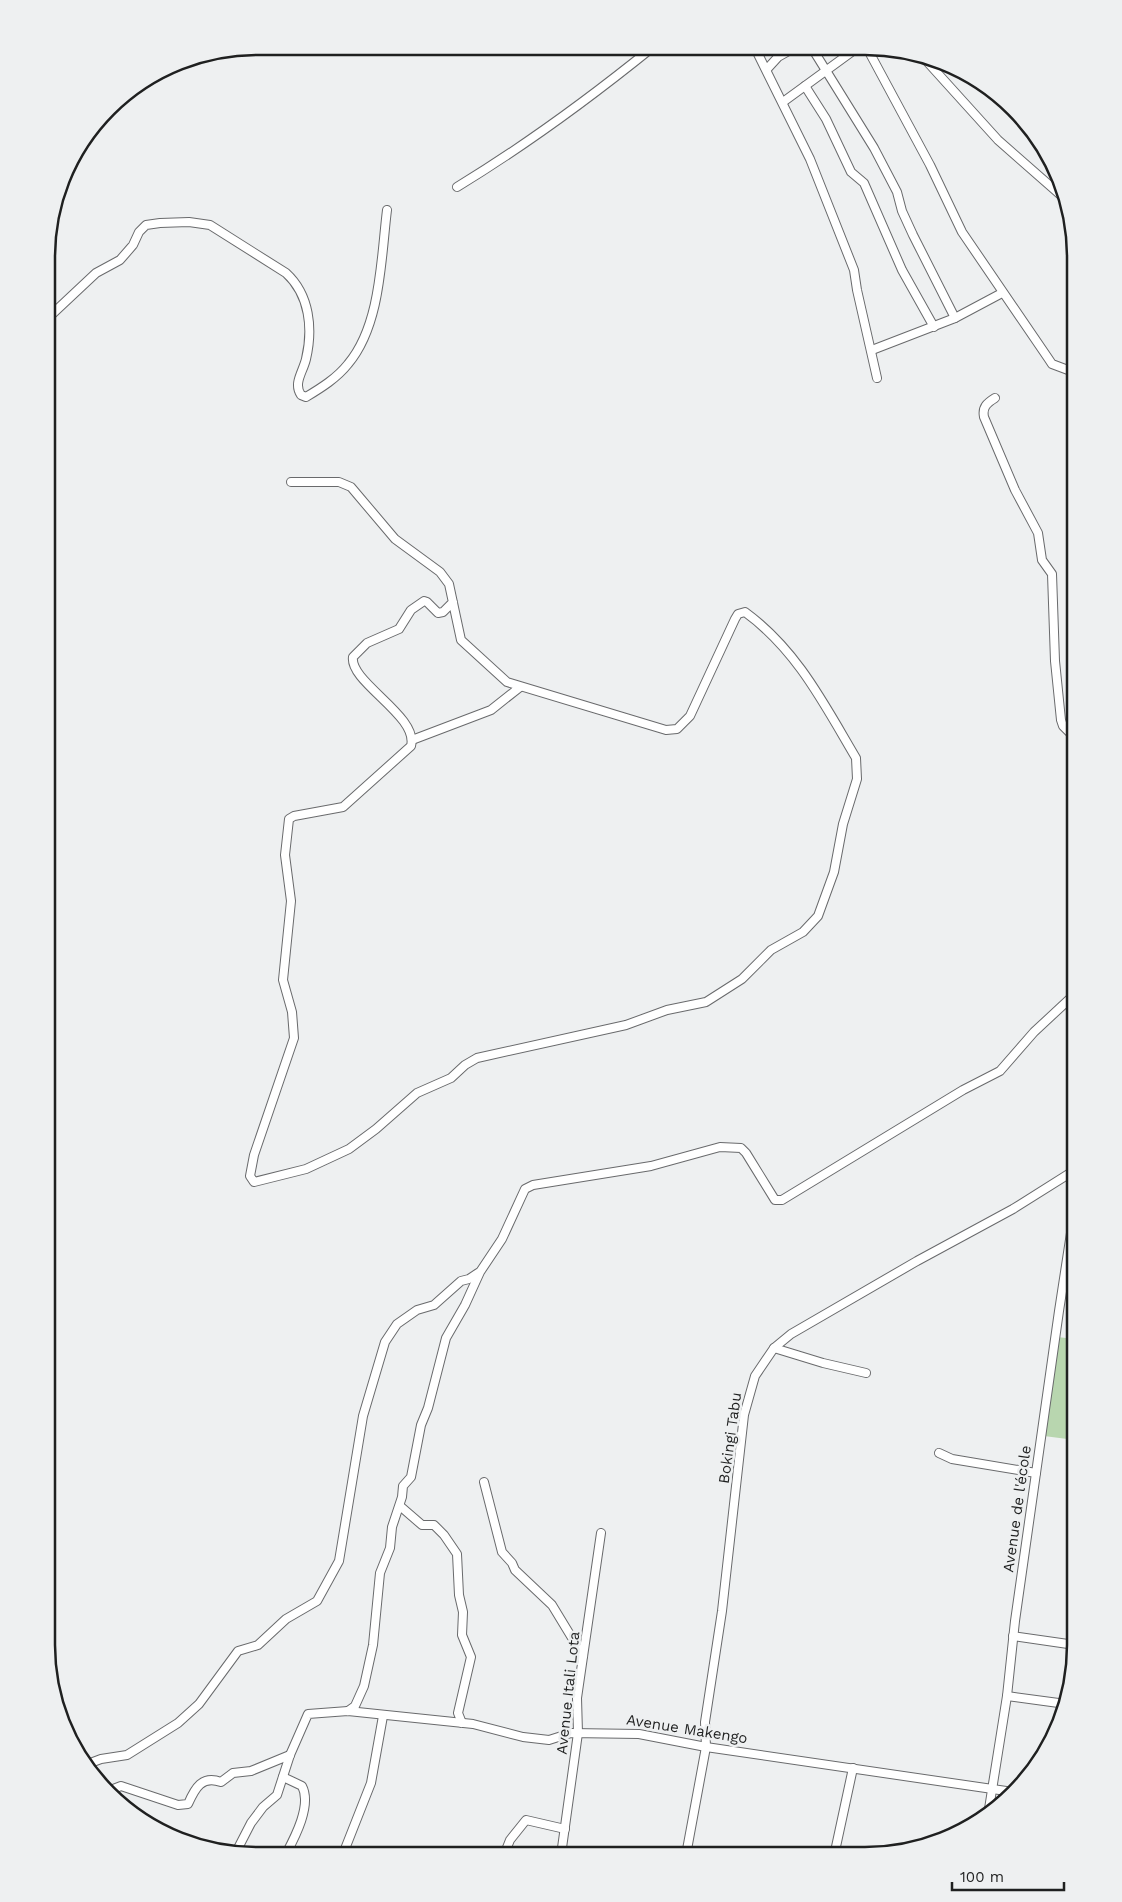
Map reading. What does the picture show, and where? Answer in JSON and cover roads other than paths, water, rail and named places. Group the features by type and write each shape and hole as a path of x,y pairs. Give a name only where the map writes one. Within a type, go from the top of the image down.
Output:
{"street":[{"path":"457,187 530,141 592,97 643,55"},
{"path":"759,55 810,159 854,270 877,378"},
{"path":"767,69 782,55"},
{"path":"816,55 874,148 897,192 912,235 955,318"},
{"path":"783,102 847,55"},
{"path":"871,55 930,166 962,232 1002,294 1052,364 1067,370"},
{"path":"932,66 998,140 1056,191"},
{"path":"805,86 826,119 851,172 864,183 902,270 934,327"},
{"path":"55,311 96,273 120,260 133,245 139,232 146,226 189,222 210,225 247,251 286,273 294,280 303,296 310,321 309,342 306,361 297,385 301,396 306,397 344,370 362,339 377,290 387,210"},
{"path":"872,350 955,318 1002,294"},
{"path":"995,398 986,404 983,412 984,417 1015,490 1038,533 1042,560 1052,574 1055,661 1061,720 1067,730"},
{"path":"290,482 339,482 351,487 395,539 440,572 448,582 453,602 459,635 464,645 507,682 666,730 677,729 690,716 738,614 745,612 761,624 782,645 810,679 858,764 854,792 843,824 834,872 818,916 803,932 771,950 742,978 714,998 667,1010 626,1025 477,1058 465,1064 451,1078 417,1092 376,1129 349,1149 306,1169 254,1182 250,1176 253,1158 294,1038 292,1012 283,980 291,901 285,855 289,819 294,816 343,807 411,746 412,740 396,710 386,704 354,667 353,657 367,643 399,630 411,610 424,602 427,602 438,613 443,612 453,602"},
{"path":"412,740 491,710 520,687"},
{"path":"348,1710 355,1706 360,1698 366,1678 373,1646 380,1573 390,1548 392,1528 400,1506 404,1484 411,1477 421,1425 428,1408 446,1338 465,1305 480,1272 502,1239 524,1190 533,1185 652,1166 720,1147 736,1147 746,1152 775,1200 782,1200 963,1090 1000,1072 1034,1032 1067,1001"},
{"name":"Bokingi Tabu","path":"687,1847 706,1747 705,1722 722,1612 744,1415 751,1386 774,1348 807,1325 917,1261 1013,1209 1067,1176"},
{"name":"Avenue de l'école","path":"990,1803 1067,1263"},
{"path":"93,1762 127,1755 178,1723 199,1704 238,1651 258,1645 286,1619 317,1601 338,1565 363,1416 385,1342 397,1324 417,1310 434,1305 461,1280 469,1279 480,1272"},
{"path":"774,1348 823,1363 866,1373"},
{"path":"939,1453 952,1459 1036,1473"},
{"path":"484,1482 502,1552 512,1563 514,1569 553,1607 583,1656"},
{"path":"400,1506 422,1525 434,1525 457,1553 460,1595 464,1613 462,1635 471,1657 458,1713 462,1723"},
{"name":"Avenue Itali Lota","path":"562,1847 578,1733 578,1698 583,1656 601,1533"},
{"path":"1013,1636 1067,1644"},
{"path":"1007,1696 1058,1703"},
{"name":"Avenue Makengo","path":"239,1846 251,1823 277,1795 290,1755 309,1713 348,1710 384,1716 462,1723 523,1737 549,1740 578,1733 639,1734 706,1747 1005,1791"},
{"path":"346,1847 371,1783 384,1716"},
{"path":"115,1788 121,1786 185,1806 188,1804 196,1787 204,1780 214,1779 221,1782 233,1773 251,1771 290,1755"},
{"path":"836,1847 853,1768"},
{"path":"283,1777 302,1786 305,1798 296,1832 289,1847"},
{"path":"507,1847 510,1840 526,1820 565,1830"}]}
